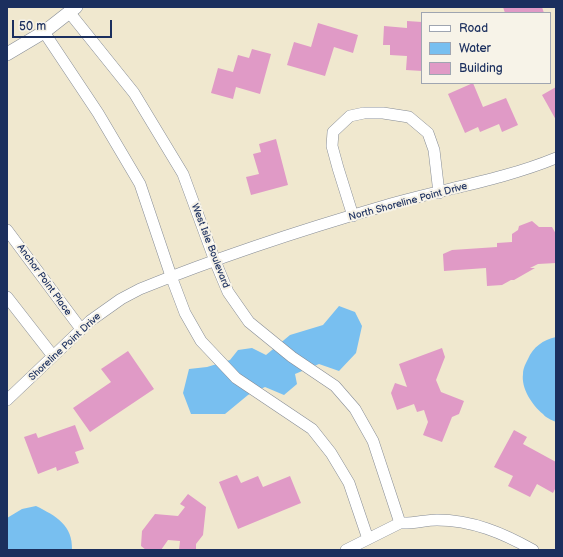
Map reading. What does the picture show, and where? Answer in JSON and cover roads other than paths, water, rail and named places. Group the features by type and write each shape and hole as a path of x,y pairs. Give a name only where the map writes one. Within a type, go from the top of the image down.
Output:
{"street":[{"path":"7,54 44,32 72,10"},
{"name":"West Isle Boulevard","path":"72,10 134,93 183,174 228,292 248,322 335,386 355,409 373,441 400,523"},
{"path":"44,32 98,113 140,184 171,276 185,312 201,341 236,378 312,429 331,453 349,483 368,539"},
{"path":"353,216 332,146 334,132 350,116 364,113 383,113 409,117 428,133 434,150 439,193"},
{"name":"North Shoreline Point Drive","path":"215,261 272,241 384,206 513,174 556,158"},
{"name":"Anchor Point Place","path":"7,230 81,330"},
{"name":"Shoreline Point Drive","path":"7,400 90,321 121,299 171,276 215,261"},
{"path":"7,298 53,356"},
{"path":"346,550 400,523 408,524 435,520 456,520 479,525 508,536 533,550"}],"water":[{"path":"339,306 355,312 362,326 356,353 339,371 319,364 295,374 297,384 284,395 265,387 248,395 225,414 191,414 183,393 189,369 207,367 230,360 238,350 252,348 266,355 290,335 323,325"},
{"path":"556,337 556,422 546,417 528,396 524,385 523,372 533,351 543,342"},
{"path":"36,506 62,522 70,534 72,550 7,550 7,518 22,509"}]}
